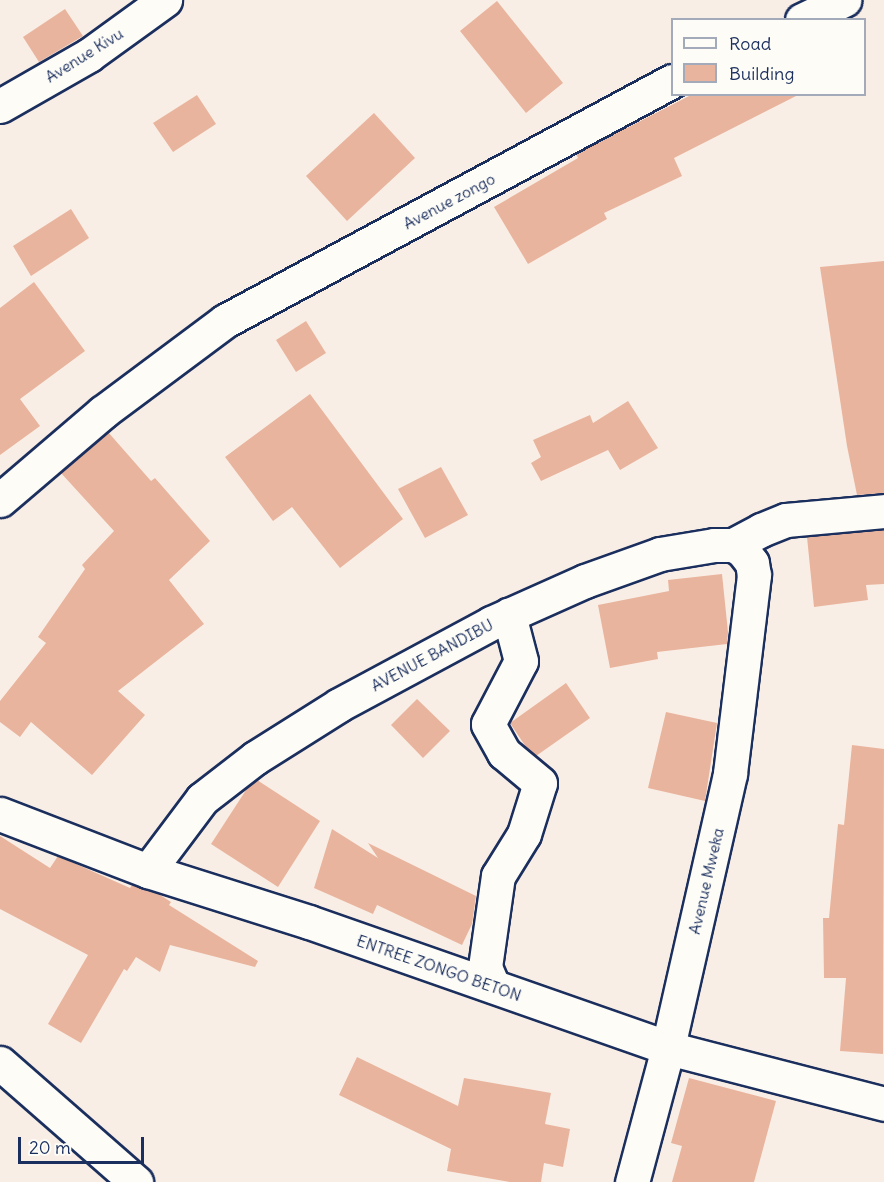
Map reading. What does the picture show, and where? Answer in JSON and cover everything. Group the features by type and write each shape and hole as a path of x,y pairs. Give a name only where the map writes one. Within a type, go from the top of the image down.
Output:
{"street":[{"name":"Avenue Kivu","path":"2,100 89,55 165,0"},
{"path":"806,18 844,0"},
{"name":"Avenue zongo","path":"0,500 103,412 225,321 671,82"},
{"path":"733,545 786,520 884,511"},
{"name":"AVENUE BANDIBU","path":"148,872 202,799 255,758 339,705 509,615 585,581 660,554 714,545 733,545"},
{"name":"Avenue Mweka","path":"632,1182 668,1048 730,774 754,575 748,555 733,545"},
{"path":"493,986 485,967 498,876 524,834 540,783 504,753 488,724 520,661 509,615"},
{"name":"ENTREE ZONGO BETON","path":"0,814 148,872 309,922 668,1048 884,1104"},
{"path":"0,1063 136,1182"}],"building":[{"path":"497,1 563,83 526,113 460,31"},
{"path":"65,9 83,36 39,62 23,37"},
{"path":"197,95 216,124 173,152 153,123"},
{"path":"689,96 796,96 674,158 682,176 604,213 607,219 528,264 494,207 578,158 576,154"},
{"path":"374,113 415,158 347,221 306,176"},
{"path":"71,209 89,238 31,276 13,246"},
{"path":"884,261 884,493 857,495 847,446 820,267"},
{"path":"34,282 85,351 20,399 40,426 0,455 0,308"},
{"path":"306,321 326,353 296,372 276,340"},
{"path":"310,394 403,519 340,568 292,507 273,521 225,457"},
{"path":"628,401 658,448 620,470 608,450 541,481 531,463 541,457 533,440 590,415 593,423"},
{"path":"108,432 151,481 155,478 210,541 169,580 204,624 118,691 145,715 92,775 31,722 20,737 0,722 0,701 46,643 38,637 85,569 82,565 114,531 61,473"},
{"path":"441,467 468,515 425,538 398,489"},
{"path":"884,530 884,584 866,585 868,600 814,607 807,537"},
{"path":"722,574 728,632 727,644 657,652 658,659 610,668 598,605 669,591 668,580"},
{"path":"566,683 590,718 536,756 526,747 510,723"},
{"path":"417,699 450,731 423,758 391,725"},
{"path":"666,712 717,723 705,801 648,788"},
{"path":"852,745 884,749 883,1054 840,1051 846,978 824,978 823,918 829,918 838,824 844,825"},
{"path":"257,780 320,821 278,887 211,844 248,787"},
{"path":"332,829 378,858 368,843 476,896 472,924 462,945 377,905 373,914 314,888"},
{"path":"0,836 50,868 58,856 130,888 132,885 157,893 171,902 169,905 258,961 255,967 170,945 160,972 136,957 127,971 124,969 81,1043 48,1024 88,955 0,909"},
{"path":"357,1057 458,1106 464,1078 551,1093 545,1124 570,1129 563,1167 544,1163 541,1182 510,1182 447,1171 451,1149 339,1095"},
{"path":"689,1078 776,1101 754,1182 672,1182 682,1146 671,1143"}]}
